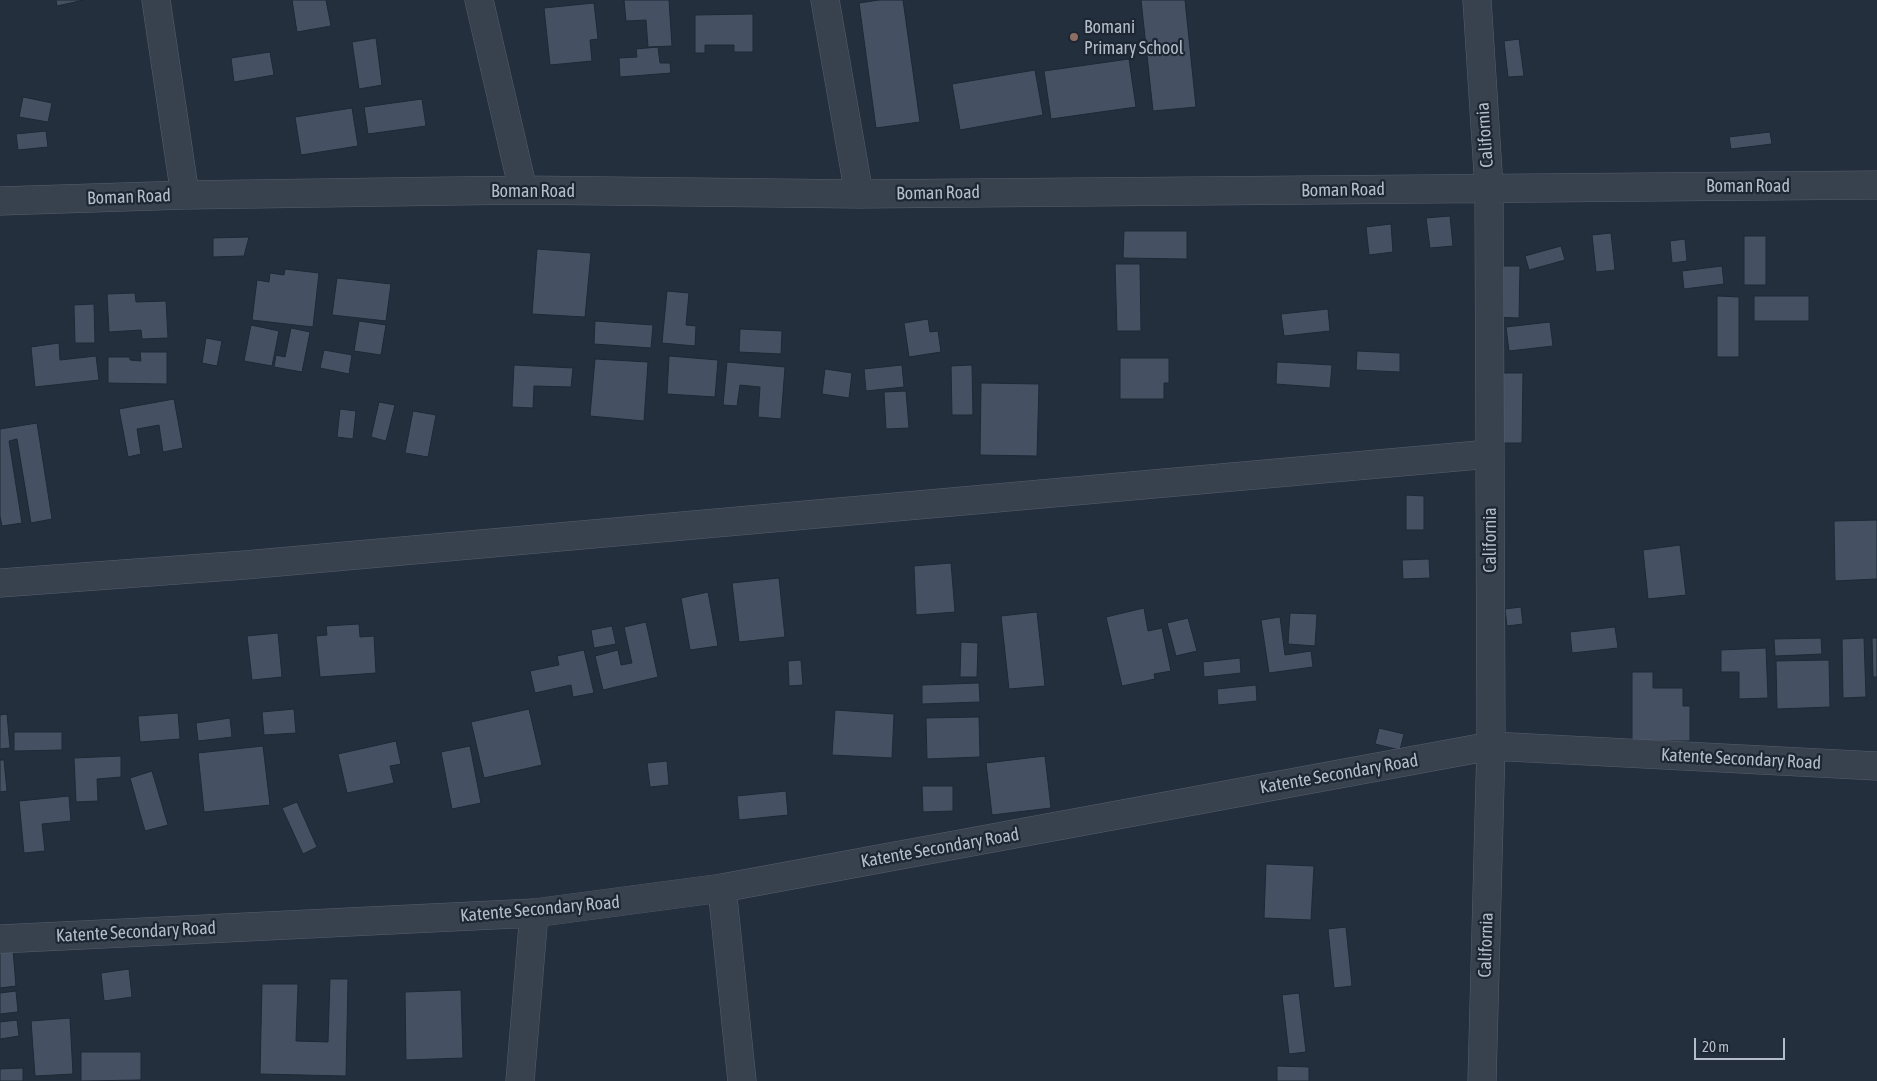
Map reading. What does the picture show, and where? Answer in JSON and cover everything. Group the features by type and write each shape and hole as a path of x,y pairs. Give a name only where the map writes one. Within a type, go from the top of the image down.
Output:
{"street":[{"path":"156,0 185,195"},
{"path":"479,0 523,190"},
{"path":"824,0 859,194"},
{"name":"California","path":"1477,0 1489,188 1491,746 1482,1081"},
{"name":"Boman Road","path":"0,202 185,195 523,190 859,194 1877,185"},
{"path":"0,583 245,565 1490,454"},
{"name":"Katente Secondary Road","path":"0,939 534,913 722,888 1491,746 1877,766"},
{"path":"722,888 742,1081"},
{"path":"520,1081 534,913"}],"building":[{"path":"56,0 84,0 57,6"},
{"path":"292,0 326,0 331,26 297,32"},
{"path":"624,0 669,0 672,46 648,47 646,20 626,21"},
{"path":"879,0 903,0 920,122 876,128 859,3"},
{"path":"1141,0 1185,0 1196,107 1153,111"},
{"path":"594,3 598,39 590,40 592,61 550,65 544,8"},
{"path":"753,14 753,52 734,52 734,45 705,45 705,53 695,53 695,15"},
{"path":"376,38 382,85 359,89 352,42"},
{"path":"1519,39 1524,76 1508,77 1504,41"},
{"path":"658,47 660,63 670,63 671,73 620,77 619,58 637,57 636,49"},
{"path":"270,52 274,75 234,82 231,58"},
{"path":"1129,59 1136,107 1051,119 1044,71"},
{"path":"1035,70 1043,115 960,130 952,84"},
{"path":"23,97 52,103 48,122 19,117"},
{"path":"422,99 426,126 368,134 364,107"},
{"path":"352,108 358,146 301,155 295,117"},
{"path":"46,131 48,147 18,150 16,134"},
{"path":"1770,132 1772,144 1731,149 1729,137"},
{"path":"1450,216 1453,246 1430,248 1426,218"},
{"path":"1391,224 1393,252 1369,255 1366,227"},
{"path":"1124,231 1187,231 1187,259 1123,258"},
{"path":"1611,233 1615,270 1596,272 1592,235"},
{"path":"1744,236 1766,236 1766,285 1744,285"},
{"path":"249,237 244,256 213,257 213,238"},
{"path":"1685,239 1687,261 1672,263 1670,241"},
{"path":"1561,246 1565,260 1529,270 1525,256"},
{"path":"537,249 591,253 585,317 532,314"},
{"path":"1115,264 1140,264 1141,331 1117,331"},
{"path":"1493,266 1520,266 1519,318 1492,317"},
{"path":"1722,266 1724,284 1684,289 1682,271"},
{"path":"285,269 319,273 313,327 252,320 257,280 269,282 270,273 284,275"},
{"path":"337,278 391,284 386,321 332,315"},
{"path":"667,291 689,293 686,325 696,326 695,346 662,343"},
{"path":"135,293 136,302 166,301 168,338 142,339 141,330 109,332 107,294"},
{"path":"1717,296 1739,297 1739,357 1717,357"},
{"path":"1754,296 1809,296 1809,321 1754,321"},
{"path":"94,304 95,343 75,343 74,305"},
{"path":"1328,309 1330,331 1284,336 1281,314"},
{"path":"928,319 930,332 938,331 941,352 909,357 904,323"},
{"path":"359,321 386,325 381,355 354,351"},
{"path":"595,321 653,325 651,348 594,344"},
{"path":"1550,322 1553,346 1509,351 1506,327"},
{"path":"251,325 279,331 272,366 244,361"},
{"path":"291,328 310,332 302,372 274,367 276,355 285,357"},
{"path":"740,329 782,331 781,354 739,352"},
{"path":"206,338 222,341 217,366 202,363"},
{"path":"59,343 60,360 96,356 99,380 35,387 31,347"},
{"path":"324,350 352,355 349,374 320,368"},
{"path":"1357,351 1400,353 1400,372 1356,370"},
{"path":"140,352 167,352 167,384 108,383 108,357 130,357 130,360 141,361"},
{"path":"669,356 718,360 715,397 667,394"},
{"path":"1120,358 1169,358 1169,383 1164,383 1164,399 1120,399"},
{"path":"595,359 648,362 644,421 590,416"},
{"path":"727,362 785,367 781,419 758,417 760,387 740,385 737,406 723,405"},
{"path":"1277,362 1332,365 1330,388 1276,384"},
{"path":"514,365 573,368 571,387 534,386 533,408 512,407"},
{"path":"902,365 904,387 866,391 864,369"},
{"path":"972,365 973,415 952,415 951,366"},
{"path":"825,369 852,373 849,398 822,394"},
{"path":"1503,373 1523,373 1522,443 1501,443"},
{"path":"981,383 1039,384 1037,456 980,455"},
{"path":"906,391 909,428 886,429 884,392"},
{"path":"174,399 183,448 163,452 159,425 137,429 141,454 128,457 119,409"},
{"path":"379,402 395,405 386,441 371,437"},
{"path":"340,409 356,411 353,439 337,437"},
{"path":"413,411 436,415 428,457 405,453"},
{"path":"37,423 52,519 31,523 17,439 9,441 22,523 2,526 0,516 0,429"},
{"path":"1406,495 1424,496 1424,530 1406,530"},
{"path":"1877,520 1877,579 1835,581 1834,521"},
{"path":"1680,545 1686,595 1648,599 1643,550"},
{"path":"1429,559 1430,578 1403,579 1402,560"},
{"path":"951,563 955,612 916,615 914,566"},
{"path":"779,578 785,637 739,642 732,583"},
{"path":"708,592 718,646 690,650 681,598"},
{"path":"1521,607 1523,624 1507,626 1505,609"},
{"path":"1144,608 1148,631 1162,628 1171,671 1154,674 1155,679 1122,686 1106,617"},
{"path":"1037,612 1045,686 1009,689 1001,616"},
{"path":"1290,613 1317,614 1315,646 1288,644"},
{"path":"1280,617 1285,655 1311,651 1313,667 1269,673 1261,620"},
{"path":"1188,618 1197,651 1176,656 1167,623"},
{"path":"646,622 658,677 603,690 595,656 618,650 621,665 632,663 624,627"},
{"path":"359,624 360,637 374,636 376,673 320,677 316,636 327,635 326,626"},
{"path":"612,626 616,644 594,648 591,630"},
{"path":"1615,627 1618,648 1572,653 1570,632"},
{"path":"278,633 282,677 252,680 247,636"},
{"path":"1821,638 1822,654 1775,656 1774,639"},
{"path":"1864,638 1866,697 1843,698 1842,639"},
{"path":"1872,638 1877,638 1877,677 1873,677"},
{"path":"961,642 978,643 977,677 960,677"},
{"path":"1766,648 1768,698 1739,699 1739,672 1721,672 1721,650"},
{"path":"584,650 594,693 573,697 571,685 535,693 530,671 559,665 557,656"},
{"path":"1240,658 1241,673 1204,677 1203,662"},
{"path":"801,660 803,685 789,686 788,661"},
{"path":"1829,660 1830,707 1777,709 1776,661"},
{"path":"1632,672 1653,672 1653,688 1683,688 1683,706 1690,706 1690,741 1632,741"},
{"path":"979,683 980,702 922,704 922,685"},
{"path":"1256,685 1257,701 1218,705 1217,689"},
{"path":"294,709 296,733 264,735 262,712"},
{"path":"529,709 542,765 484,778 471,722"},
{"path":"835,710 894,714 892,758 832,755"},
{"path":"178,713 180,739 140,742 138,716"},
{"path":"7,714 10,748 0,749 0,715"},
{"path":"979,717 980,757 927,759 926,718"},
{"path":"230,718 232,737 198,741 196,723"},
{"path":"1379,728 1404,734 1400,750 1375,744"},
{"path":"14,732 62,732 62,750 14,751"},
{"path":"396,741 401,764 390,766 394,783 347,793 338,754"},
{"path":"263,746 270,805 204,812 198,753"},
{"path":"470,746 481,803 452,809 441,752"},
{"path":"121,756 121,777 97,779 98,801 76,802 74,758"},
{"path":"1045,756 1051,808 992,815 986,763"},
{"path":"0,760 4,760 7,791 0,792"},
{"path":"667,761 669,785 650,787 647,763"},
{"path":"152,771 168,825 145,831 130,778"},
{"path":"922,786 953,786 953,811 923,812"},
{"path":"786,791 788,815 739,820 737,796"},
{"path":"69,796 71,821 42,824 45,851 24,853 19,801"},
{"path":"297,802 317,847 303,854 282,808"},
{"path":"1266,864 1314,866 1311,920 1264,918"},
{"path":"1346,927 1352,986 1334,988 1328,929"},
{"path":"13,950 16,986 0,988 0,951"},
{"path":"129,969 132,997 104,1001 101,973"},
{"path":"330,979 348,979 346,1076 260,1074 262,984 298,984 296,1041 328,1042"},
{"path":"461,990 463,1058 406,1060 405,992"},
{"path":"16,991 18,1012 0,1014 0,993"},
{"path":"1299,993 1306,1052 1289,1054 1282,995"},
{"path":"70,1018 73,1074 35,1076 31,1021"},
{"path":"17,1020 19,1036 0,1039 0,1022"},
{"path":"81,1052 141,1052 141,1080 81,1081"},
{"path":"1277,1066 1309,1067 1309,1081 1277,1081"},
{"path":"23,1068 23,1081 0,1081 0,1069"}],"place":[{"name":"Bomani Primary School","path":"1074,37"}]}
